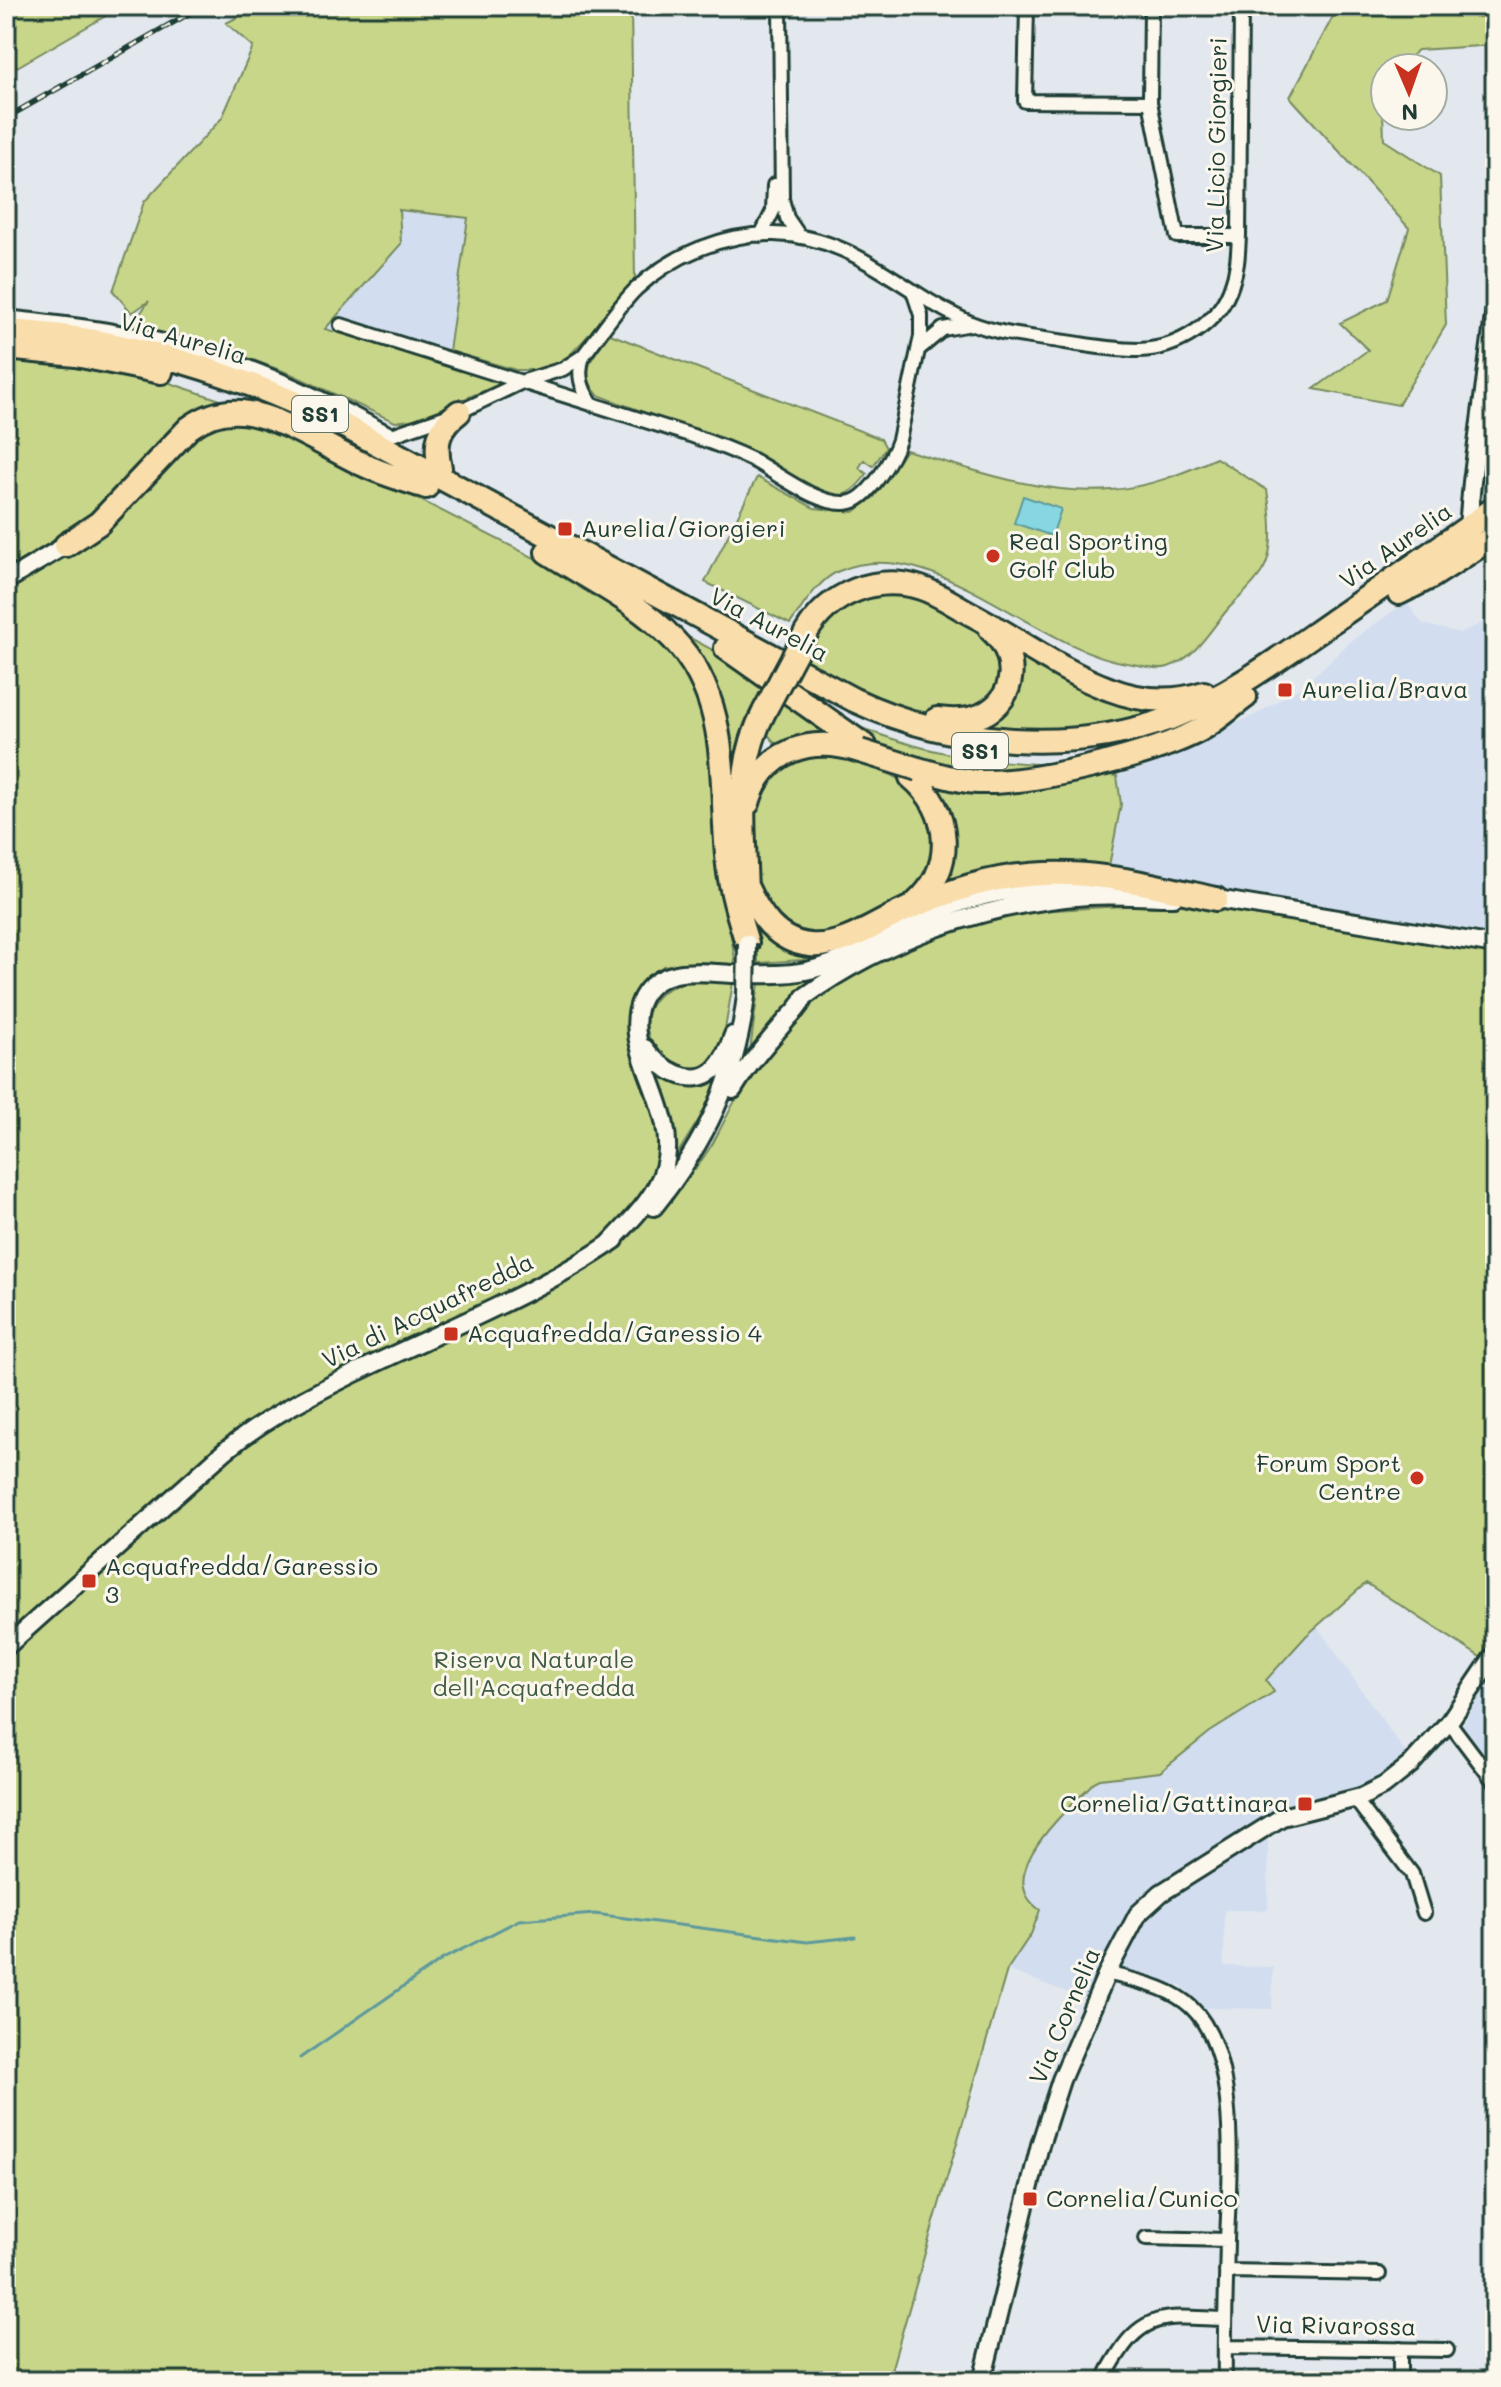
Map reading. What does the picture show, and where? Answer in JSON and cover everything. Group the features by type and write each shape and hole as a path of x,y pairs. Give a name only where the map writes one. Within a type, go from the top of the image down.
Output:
{"highway":[{"name":"Via Aurelia","path":"6,331 65,337 131,349 269,392 350,429 874,709 914,724 983,737 1035,740 1083,738 1140,728 1177,716 1261,670 1495,508"},
{"name":"Via Aurelia","path":"6,348 120,362 217,388 309,426 879,727 925,741 981,751 1063,753 1126,745 1182,729 1245,697 1495,526"},
{"path":"66,545 112,511 189,428 221,413 242,412 267,420 372,469 426,487"},
{"path":"440,468 436,449 438,437 443,427 459,412"},
{"path":"392,435 440,468 556,532 608,569"},
{"path":"1399,593 1431,577 1495,536"},
{"path":"547,552 635,607 658,625 683,649 705,684 718,729 728,864 734,902 747,943"},
{"path":"747,943 742,831 745,767 762,715 806,633 823,611 840,597 863,587 880,584 926,590 1094,684 1127,695 1156,700 1187,698 1261,670"},
{"path":"874,709 959,720 980,716 996,705 1010,684 1011,660 1003,642 975,616"},
{"path":"726,648 862,749 914,773 969,781 990,782 1096,764 1149,750 1191,734 1245,697"},
{"path":"762,715 762,738 784,753"},
{"path":"742,831 757,778 784,753 822,746 862,749"},
{"path":"911,907 923,897 935,879 944,855 945,841 936,806 914,773"},
{"path":"746,886 756,906 778,933 792,941 822,945 911,907 985,883 1027,875 1072,872 1120,878 1216,899"}],"street":[{"path":"761,235 773,211 778,177 776,56 771,6"},
{"path":"776,56 780,6"},
{"path":"1027,6 1025,101 1150,102"},
{"path":"1151,6 1150,102 1177,236 1239,236"},
{"name":"Via Licio Giorgieri","path":"392,435 459,412 524,381 559,371 583,356 625,302 653,275 713,244 761,235 800,237 853,253 913,291 975,324 1004,333 1137,350 1172,344 1203,325 1225,301 1236,272 1241,6"},
{"path":"778,177 785,213 800,237"},
{"path":"341,325 715,444 760,464 818,497 835,503 849,503 869,489 894,455 903,427 919,349 921,315 913,291"},
{"path":"1468,527 1484,431 1495,308"},
{"name":"Via Aurelia","path":"6,317 142,337 199,350 289,382 392,435"},
{"name":"Via Licio Giorgieri","path":"919,349 943,329 975,324"},
{"path":"583,356 581,383 591,403"},
{"path":"1484,431 1495,393"},
{"path":"6,581 66,545"},
{"path":"608,1245 655,1189 667,1155 665,1117 639,1041 637,1025 640,1003 646,992 666,977 685,972 777,974 814,969 936,912 989,896 1087,885 1216,899 1495,945"},
{"path":"704,1135 745,1070 788,1017 801,1007 804,997 894,945 949,924 1031,903 1104,896 1216,899"},
{"name":"Via di Acquafredda","path":"6,1647 225,1451 260,1424 312,1394 553,1277 608,1245 654,1207 704,1135 735,1060 746,996 747,943"},
{"path":"637,1025 644,1046 663,1068 680,1075 706,1075 715,1070 726,1053 746,996"},
{"name":"Via Cornelia","path":"982,2381 1047,2122 1071,2054 1107,1973 1138,1914 1161,1893 1285,1816 1355,1799 1377,1790 1404,1770 1449,1722 1495,1654"},
{"path":"1449,1722 1495,1783"},
{"path":"1355,1799 1412,1874 1424,1913"},
{"path":"1107,1973 1177,1996 1198,2015 1215,2044 1230,2135 1225,2381"},
{"path":"1146,2238 1227,2240"},
{"path":"1226,2271 1379,2274"},
{"path":"1104,2381 1120,2350 1140,2326 1174,2318 1225,2319"},
{"name":"Via Rivarossa","path":"1225,2347 1447,2350"},
{"path":"1400,2349 1400,2381"}],"shaded area":[{"path":"399,209 468,218 449,351 370,331 366,340 324,329 401,244"},
{"path":"1406,602 1423,624 1460,633 1495,617 1495,940 1106,868 1120,815 1117,776 1149,766 1181,745 1255,715 1304,685 1351,641"},
{"path":"1334,1611 1317,1626 1409,1758 1359,1793 1276,1815 1208,1853 1148,1895 1088,2000 1007,1970 1023,1875 1033,1853 1056,1819 1094,1782"},
{"path":"1495,1668 1495,1773 1461,1728"},
{"path":"1268,1834 1268,1910 1224,1910 1224,1966 1273,1967 1272,2009 1205,2008 1181,1986 1118,1969 1136,1927 1150,1908"}],"green space":[{"path":"6,6 123,6 17,67 6,48"},
{"path":"260,6 631,6 635,278 563,362 543,370 516,370 449,351 468,218 399,210 401,244 325,329 507,381 417,419 395,422 291,374 234,353 130,328 149,301 132,313 113,291 144,202 222,118 253,47 226,23"},
{"path":"1344,6 1495,6 1495,45 1416,52 1369,52 1369,132 1384,132 1384,140 1440,176 1446,325 1398,405 1314,389 1368,350 1340,323 1387,300 1409,228 1290,97 1337,9"},
{"path":"610,334 881,439 886,448 873,466 864,460 859,468 867,474 856,487 842,495 830,496 743,449 598,395 592,387 588,371 594,356"},
{"name":"Riserva Naturale dell'Acquafredda","path":"6,357 122,372 167,382 229,403 576,579 664,637 707,709 721,880 735,959 734,964 695,962 664,966 646,977 629,1004 629,1034 672,1163 695,1170 742,1087 789,1020 824,990 847,976 941,932 1020,912 1175,903 1495,952 1495,1637 1482,1658 1366,1583 1306,1636 1266,1680 1274,1692 1210,1732 1160,1772 1094,1782 1052,1825 1028,1861 1023,1879 1027,1896 1040,1910 1031,1934 1007,1970 888,2381 6,2381"},
{"name":"Real Sporting Golf Club","path":"906,450 1033,485 1086,491 1152,483 1216,458 1267,490 1271,522 1269,555 1257,578 1201,643 1186,658 1164,668 1126,663 1091,653 1055,637 983,596 910,566 874,563 839,571 818,587 790,624 705,582 757,477 814,508 854,512 874,497"},
{"path":"869,594 918,595 987,633 1006,662 990,704 953,714 925,713 870,693 802,660 830,614"},
{"path":"677,631 741,665 768,684 734,801 727,727"},
{"path":"1018,653 1166,707 1118,721 1051,731 971,727 987,721"},
{"path":"783,699 841,739 775,743 765,731"},
{"path":"837,718 893,739 946,753 1060,765 980,776 894,755"},
{"path":"818,755 848,757 892,775 915,792 935,828 931,865 917,887 902,900 842,931 810,936 782,923 762,894 757,875 754,813 760,796 779,769 793,761"},
{"path":"1117,776 1121,804 1109,866 1074,864 938,889 950,844 950,818 946,805 927,777"},
{"path":"757,920 828,950 802,960 758,963"},
{"path":"837,968 802,989 750,1051 759,983"},
{"path":"692,982 733,983 724,1035 711,1063 690,1068 672,1064 658,1053 649,1037 647,1020 652,1003 667,990"},
{"path":"659,1072 719,1075 703,1113 674,1159 669,1116 656,1075"}],"water":[{"path":"1023,496 1061,509 1052,536 1014,523"}],"waterway":[{"path":"300,2058 443,1959 519,1920 595,1914 807,1942 855,1937"}],"tunnel":[{"path":"1489,438 1486,491 1491,522"}],"railway":[{"path":"6,118 202,6"}],"place":[{"name":"Aurelia/Giorgieri","path":"565,529"},
{"name":"Real Sporting Golf Club","path":"993,556"},
{"name":"Aurelia/Brava","path":"1285,690"},
{"name":"Acquafredda/Garessio 4","path":"451,1334"},
{"name":"Forum Sport Centre","path":"1417,1478"},
{"name":"Acquafredda/Garessio 3","path":"89,1581"},
{"name":"Cornelia/Gattinara","path":"1305,1804"},
{"name":"Cornelia/Cunico","path":"1030,2199"}]}
